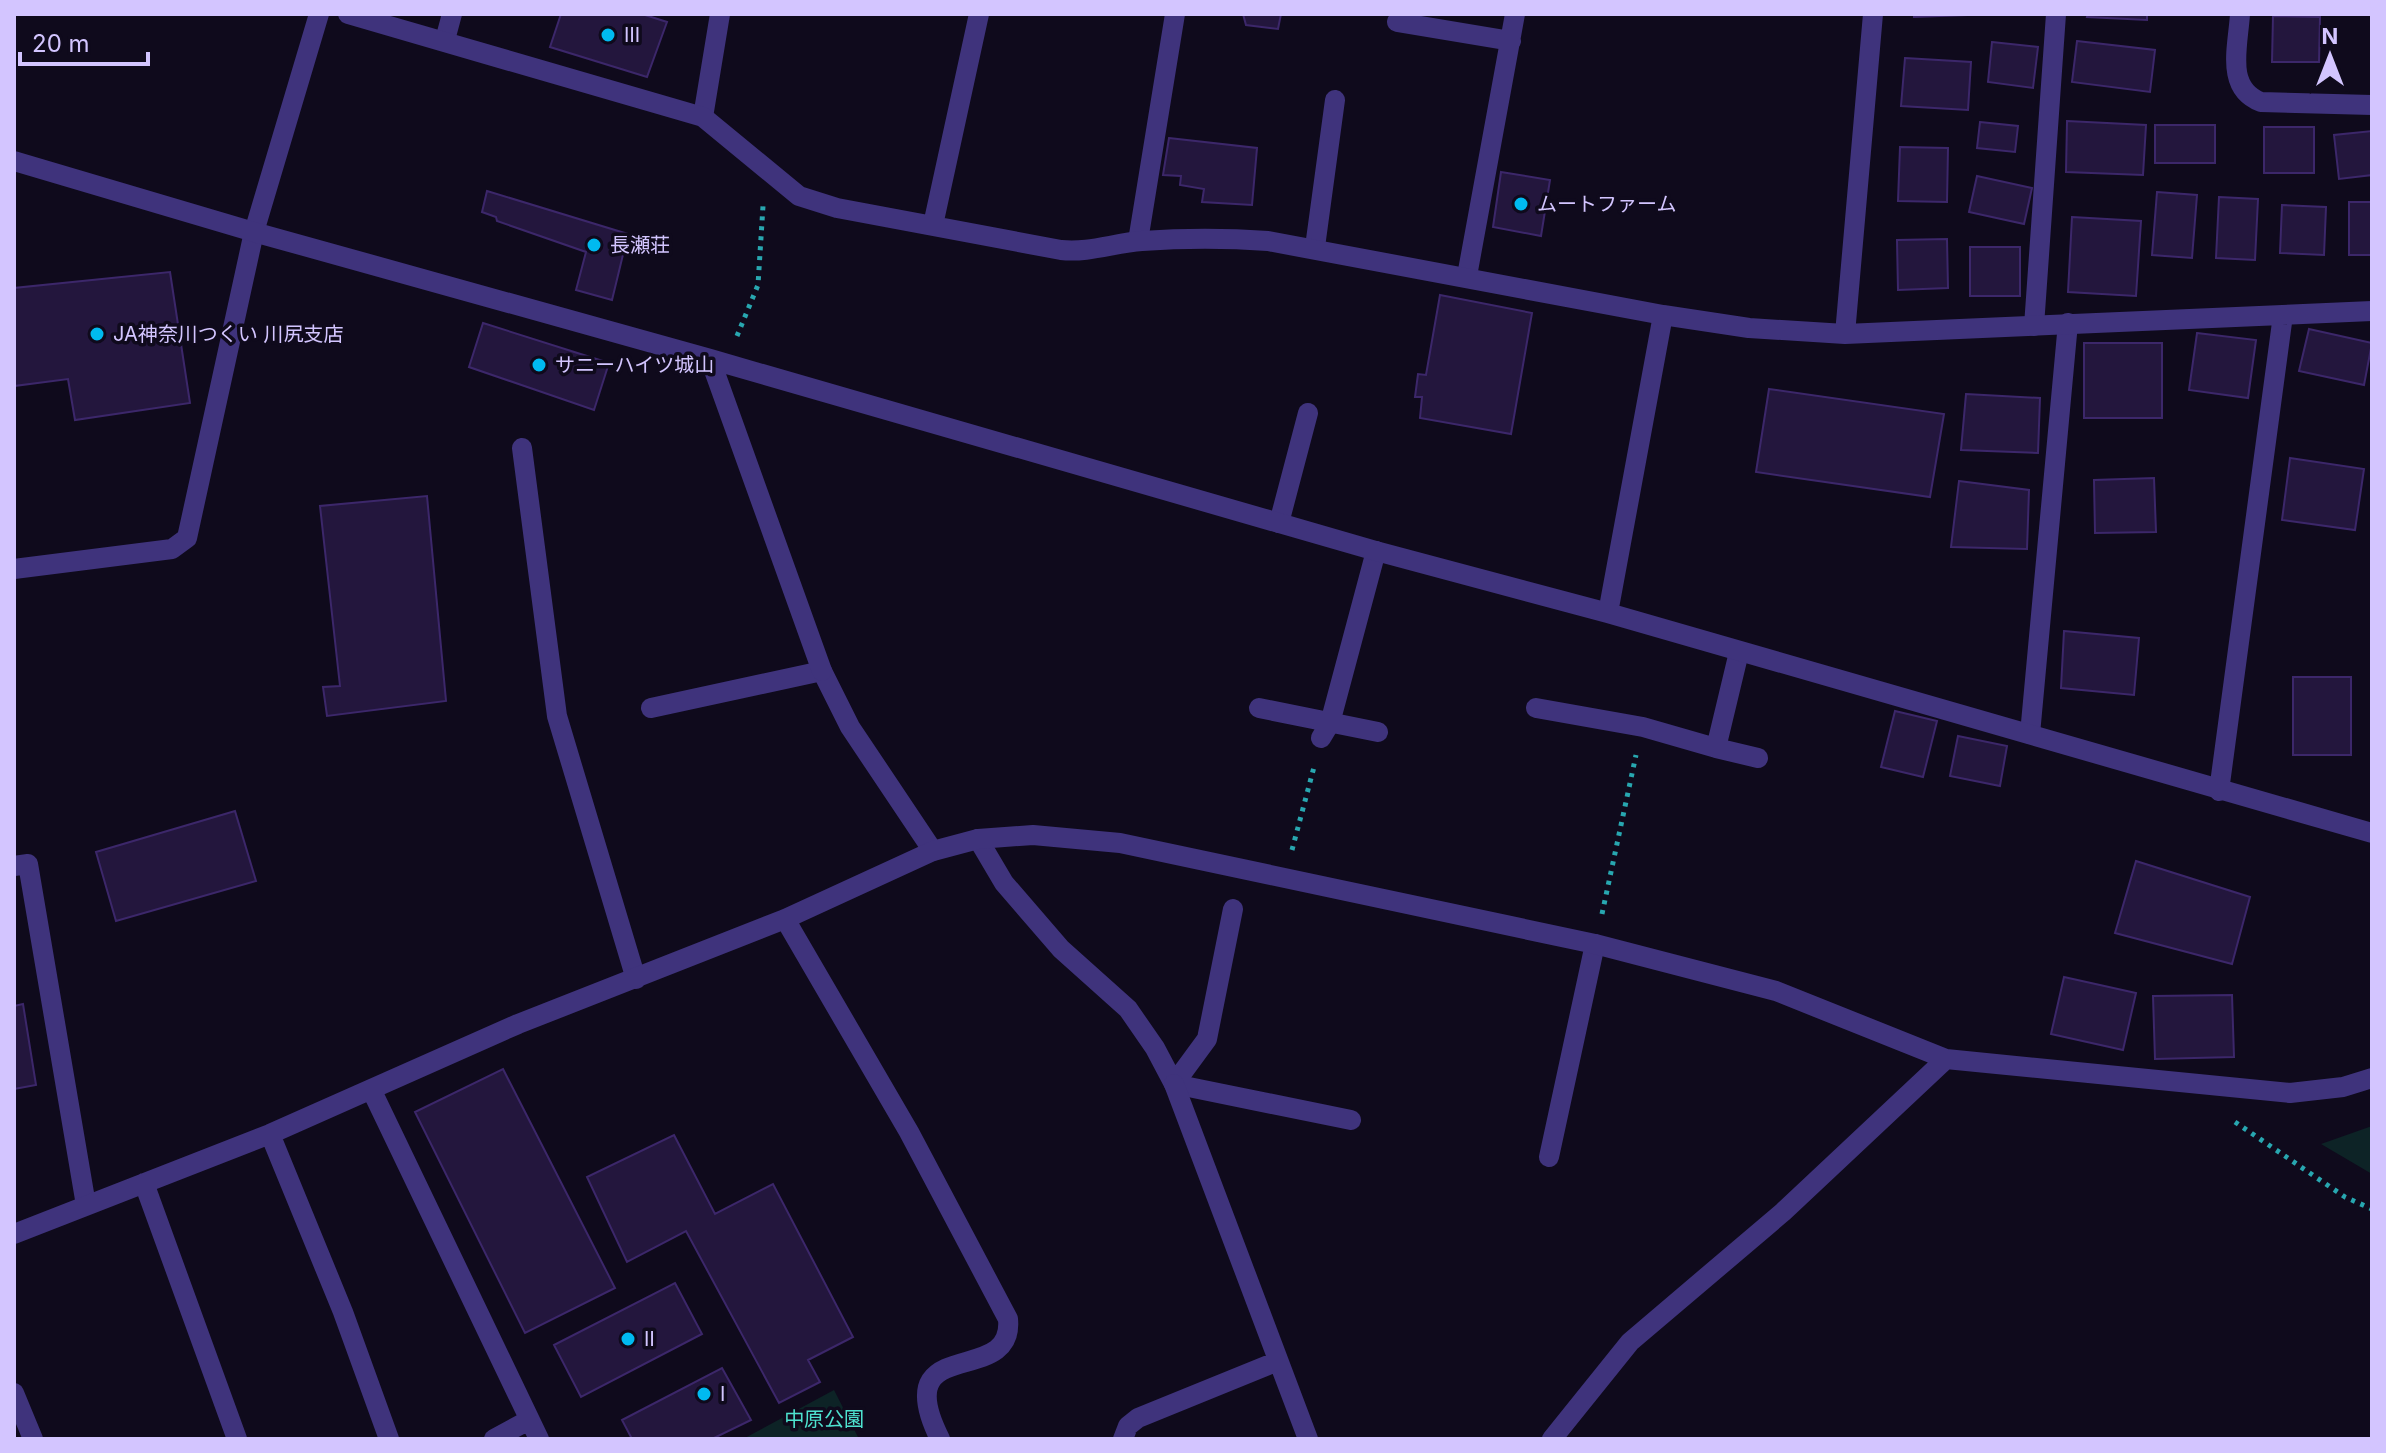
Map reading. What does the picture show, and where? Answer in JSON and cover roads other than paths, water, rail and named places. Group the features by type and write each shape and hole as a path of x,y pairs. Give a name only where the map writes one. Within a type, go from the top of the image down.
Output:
{"street":[{"path":"14,569 172,549 187,538 254,232 319,14"},
{"path":"348,14 703,117 799,196 824,204 1075,252 1138,241 1224,238 1315,247 1663,315 1749,328 1845,334 2372,311"},
{"path":"445,40 452,14"},
{"path":"703,117 720,14"},
{"path":"933,225 979,14"},
{"path":"1138,241 1175,14"},
{"path":"1467,276 1515,14"},
{"path":"1845,334 1873,14"},
{"path":"2034,326 2056,14"},
{"path":"2240,14 2237,77 2240,88 2250,97 2261,102 2372,105"},
{"path":"1397,22 1511,41"},
{"path":"1315,247 1335,100"},
{"path":"14,161 254,232 710,359 1376,551 1608,613 2372,833"},
{"path":"1608,613 1663,315"},
{"path":"2219,791 2283,315"},
{"path":"2030,734 2068,323"},
{"path":"710,359 822,671 850,727 933,851"},
{"path":"1279,523 1308,413"},
{"path":"522,448 557,716 636,979"},
{"path":"1325,731 1376,551"},
{"path":"1716,748 1739,652"},
{"path":"651,708 822,671"},
{"path":"1259,708 1325,731 1378,732"},
{"path":"1536,708 1643,727 1758,758"},
{"path":"14,1234 270,1134 518,1024 785,919 933,851 978,839 1033,835 1120,843 1595,944 1776,991 1946,1059 2290,1093 2343,1087 2372,1078"},
{"path":"978,839 1004,883 1061,949 1128,1009 1155,1048 1174,1084 1308,1439"},
{"path":"14,866 28,864 86,1205"},
{"path":"1174,1084 1207,1039 1233,909"},
{"path":"785,919 909,1132 1008,1319 1009,1331 1003,1344 993,1352 935,1375 926,1387 925,1402 940,1439"},
{"path":"1549,1157 1595,944"},
{"path":"1552,1439 1630,1342 1783,1212 1946,1059"},
{"path":"1174,1084 1351,1120"},
{"path":"371,1089 539,1439"},
{"path":"270,1134 343,1312 389,1439"},
{"path":"144,1183 237,1439"},
{"path":"1123,1439 1128,1426 1138,1418 1278,1361"},
{"path":"14,1393 33,1439"},
{"path":"494,1439 529,1420"}],"place":[{"name":"Ⅲ","path":"608,35"},
{"name":"ムートファーム","path":"1521,204"},
{"name":"長瀬荘","path":"594,245"},
{"name":"JA神奈川つくい 川尻支店","path":"97,334"},
{"name":"サニーハイツ城山","path":"539,365"},
{"name":"Ⅱ","path":"628,1339"},
{"name":"Ⅰ","path":"704,1394"}],"park label":[{"name":"中原公園","path":"824,1419"}]}
